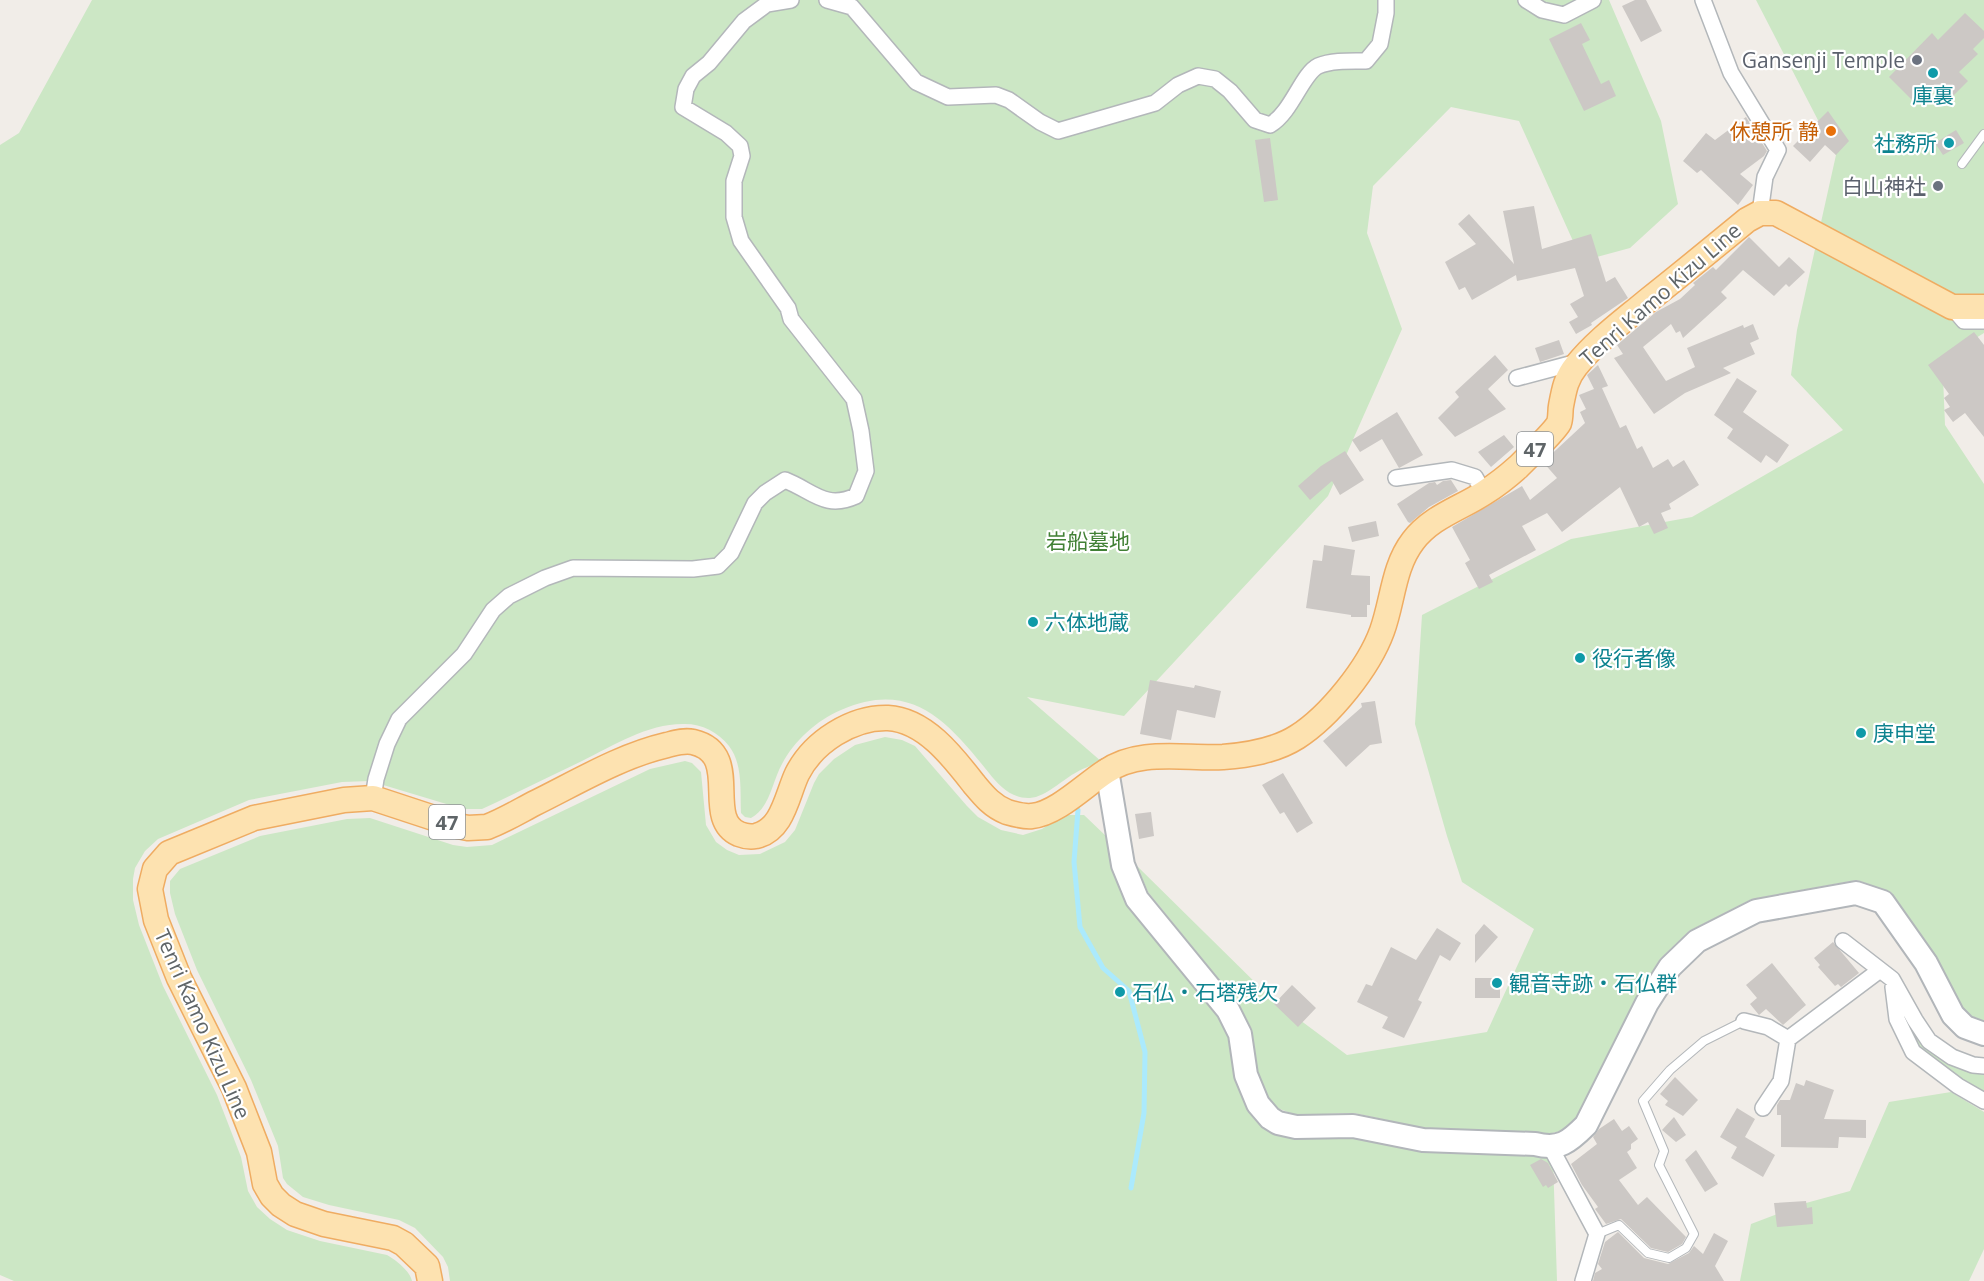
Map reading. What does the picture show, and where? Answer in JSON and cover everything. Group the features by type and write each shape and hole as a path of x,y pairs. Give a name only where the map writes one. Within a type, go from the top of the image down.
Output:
{"main road":[{"name":"Tenri Kamo Kizu Line","path":"430,1281 427,1266 404,1244 393,1238 324,1224 295,1214 272,1196 265,1185 259,1152 234,1088 180,978 156,920 150,889 152,875 159,863 169,854 254,818 344,800 373,798 458,826 487,827 643,751 686,741 694,742 708,750 719,766 726,824 743,836 756,836 772,827 778,820 797,774 804,762 821,744 846,727 871,719 885,718 908,722 927,731 990,802 1016,814 1034,817 1087,787 1107,770 1148,756 1223,757 1262,752 1295,738 1325,716 1356,679 1382,632 1398,569 1411,543 1431,523 1484,493 1518,467 1559,424 1566,379 1581,361 1620,324 1747,220 1760,213 1776,213 1952,307 1984,307"},
{"path":"1107,770 1123,865 1137,899 1228,1010 1240,1034 1246,1075 1258,1104 1270,1118 1278,1123 1296,1127 1353,1126 1423,1140 1535,1144 1551,1148 1572,1138 1586,1125 1647,1003 1670,967 1697,941 1756,911 1856,893 1883,902 1926,963 1953,1015 1965,1027 1984,1034"}],"street":[{"path":"373,798 376,779 387,744 399,719 464,654 493,610 509,596 545,578 573,568 693,569 718,566 731,553 755,503 765,493 785,480 821,499 834,502 856,496 866,471 854,399 790,319 788,308 741,241 734,217 734,181 742,156 740,146 726,134 683,107 686,89 693,76 710,63 744,21 767,4 791,0"},
{"path":"827,0 852,7 916,82 948,97 996,95 1003,97 1040,123 1058,131 1155,103 1178,85 1197,76 1215,79 1230,91 1255,120 1270,125 1279,120 1288,110 1301,87 1317,67 1340,62 1366,61 1380,44 1386,0"},
{"path":"1526,0 1542,10 1564,15 1593,0"},
{"path":"1703,0 1731,73 1778,150 1765,177 1760,213"},
{"path":"1952,307 1964,321 1984,321"},
{"path":"1517,378 1581,361"},
{"path":"1396,478 1452,470 1475,477 1484,493"},
{"path":"1843,941 1886,974 1929,1041 1953,1057 1973,1065 1984,1066"},
{"path":"1763,1108 1780,1081 1788,1039 1886,974"},
{"path":"1886,974 1897,1019 1913,1052 1958,1086 1984,1101"},
{"path":"1744,1022 1768,1027 1788,1039"},
{"path":"1551,1148 1597,1234 1583,1281"}],"lane":[{"path":"1962,164 1984,134"},
{"path":"1597,1234 1619,1225 1647,1253 1669,1258 1686,1248 1695,1234 1659,1165 1664,1151 1643,1101 1671,1070 1704,1041 1744,1022"}],"green space":[{"name":"岩船墓地","path":"92,0 1609,0 1661,121 1678,204 1630,248 1582,261 1519,121 1451,107 1373,186 1367,233 1402,329 1328,496 1124,716 1027,697 1102,762 1080,770 1042,795 1023,798 1006,791 943,722 908,703 888,700 866,702 841,710 823,719 807,732 787,755 767,801 751,818 741,813 739,769 729,746 709,730 698,725 685,724 658,727 632,736 482,809 463,809 370,781 342,782 249,800 158,839 145,851 135,868 133,900 139,925 163,986 217,1095 241,1157 248,1191 257,1207 287,1230 320,1241 387,1255 406,1270 412,1281 14,1281 0,1275 0,145 19,133"},
{"path":"1756,0 1984,0 1984,333 1971,341 1943,377 1945,425 1984,484 1984,1021 1972,1016 1963,1008 1937,957 1891,892 1857,880 1752,899 1689,931 1660,959 1637,996 1576,1118 1558,1131 1549,1133 1424,1128 1354,1113 1296,1115 1277,1108 1269,1098 1258,1072 1252,1030 1239,1004 1148,892 1137,866 1273,1000 1347,1055 1487,1032 1534,929 1462,882 1415,724 1422,615 1571,539 1692,517 1843,430 1791,375 1797,330 1836,155"},
{"path":"885,737 902,740 915,746 978,817 1001,830 1023,835 1042,829 1063,815 1084,815 1108,838 1219,1016 1232,1047 1243,1099 1254,1119 1265,1128 1289,1137 1354,1137 1421,1151 1520,1155 1553,1159 1557,1281 450,1281 448,1267 443,1257 415,1228 399,1220 303,1197 287,1184 283,1178 278,1146 251,1080 197,970 175,914 170,881 180,869 260,836 347,819 370,818 453,845 467,847 492,845 650,769 685,761 692,763 701,772 706,825 716,842 739,855 760,854 785,842 795,830 814,783 819,774 834,759 855,745"},
{"path":"1909,1027 1930,1051 1984,1071 1984,1095 1929,1057 1913,1038"},
{"path":"1951,1092 1984,1112 1984,1249 1969,1281 1740,1281 1751,1224 1806,1203 1850,1191 1889,1102"}],"building":[{"path":"1635,0 1646,0 1662,31 1641,42 1622,6"},
{"path":"1965,13 1984,31 1984,38 1973,49 1978,54 1959,72 1968,81 1945,104 1929,87 1914,102 1889,77 1932,33 1938,40"},
{"path":"1581,23 1590,40 1582,44 1601,84 1609,80 1616,96 1584,111 1549,39"},
{"path":"1828,111 1849,141 1836,155 1825,145 1810,162 1793,146"},
{"path":"1746,117 1767,151 1764,156 1740,174 1753,185 1738,205 1701,170 1697,173 1683,161 1706,133 1715,140"},
{"name":"社務所","path":"1956,130 1964,143 1943,155 1935,143"},
{"path":"1270,138 1278,200 1264,202 1255,140"},
{"path":"1534,206 1542,249 1591,234 1606,282 1615,277 1628,298 1576,334 1569,322 1578,317 1570,304 1584,296 1575,268 1517,281 1516,275 1472,300 1465,287 1459,290 1445,262 1476,244 1458,224 1469,214 1514,264 1503,211"},
{"path":"1749,237 1779,267 1789,257 1805,272 1789,287 1786,284 1774,296 1743,270 1721,292 1727,298 1683,338 1680,331 1676,333 1671,324 1643,347 1666,381 1695,367 1687,348 1743,325 1744,328 1753,324 1759,339 1750,343 1755,354 1723,368 1731,373 1685,393 1654,414 1614,358 1623,354 1617,345 1656,312 1680,299 1695,285 1693,283 1713,267 1716,270"},
{"path":"1974,332 1984,345 1984,437 1965,413 1953,422 1944,410 1950,407 1944,398 1949,394 1928,365"},
{"path":"1559,340 1564,354 1540,362 1535,348"},
{"path":"1495,355 1508,370 1488,389 1506,409 1455,437 1438,418 1459,397 1455,392"},
{"path":"1598,365 1608,386 1602,388 1620,428 1626,425 1637,449 1642,446 1653,468 1668,459 1673,467 1684,460 1699,485 1669,504 1671,509 1661,513 1668,528 1654,534 1648,522 1639,527 1620,487 1562,532 1547,513 1522,526 1536,550 1489,575 1493,582 1479,589 1465,563 1470,560 1452,527 1522,486 1530,500 1557,478 1543,462 1585,423 1580,412 1586,409 1579,395 1594,389 1587,375"},
{"path":"1737,378 1757,391 1743,412 1789,445 1777,463 1766,455 1761,463 1727,438 1733,429 1714,415"},
{"path":"1397,412 1423,455 1399,468 1382,439 1360,452 1352,440"},
{"path":"1504,435 1514,447 1491,467 1478,452"},
{"path":"1345,451 1364,480 1340,495 1332,481 1310,500 1298,486 1321,466"},
{"path":"1451,480 1458,491 1429,507 1410,523 1408,522 1397,504 1429,483 1435,482 1437,485"},
{"path":"1376,521 1379,536 1352,542 1348,527"},
{"path":"1324,545 1355,550 1351,575 1370,576 1370,605 1367,605 1367,617 1351,617 1351,615 1306,608 1313,560 1322,561"},
{"path":"1150,680 1194,688 1195,685 1221,691 1215,718 1177,710 1171,740 1140,734"},
{"path":"1375,701 1382,743 1370,745 1346,767 1323,741 1362,707 1361,703"},
{"path":"1283,773 1313,823 1297,833 1284,812 1280,814 1262,785"},
{"path":"1151,812 1154,836 1139,839 1135,814"},
{"path":"1484,924 1498,937 1475,963 1475,935"},
{"path":"1437,928 1461,943 1450,961 1440,955 1418,1000 1422,1002 1404,1038 1382,1028 1388,1017 1357,1002 1366,984 1372,986 1391,947 1416,960"},
{"path":"1833,942 1859,973 1841,987 1838,984 1835,986 1818,967 1820,965 1814,958"},
{"path":"1772,963 1806,1005 1783,1025 1766,1009 1759,1015 1750,1004 1757,998 1746,985"},
{"path":"1475,978 1500,978 1500,998 1475,998"},
{"path":"1292,985 1316,1008 1298,1027 1274,1004"},
{"path":"1675,1077 1698,1100 1683,1116 1665,1105 1668,1101 1660,1094"},
{"path":"1806,1080 1834,1090 1824,1119 1866,1120 1866,1138 1839,1137 1838,1148 1781,1147 1781,1115 1777,1115 1777,1105 1780,1100 1790,1100 1796,1083 1804,1086"},
{"path":"1737,1108 1755,1119 1745,1137 1775,1155 1763,1177 1731,1158 1737,1147 1720,1137"},
{"path":"1674,1117 1686,1135 1676,1142 1662,1130"},
{"path":"1614,1119 1622,1131 1629,1126 1638,1139 1631,1144 1631,1149 1627,1152 1637,1168 1619,1180 1638,1205 1647,1197 1686,1237 1682,1244 1668,1252 1651,1248 1621,1219 1606,1224 1595,1209 1598,1207 1582,1185 1571,1164 1597,1144 1593,1137 1599,1129"},
{"path":"1696,1150 1718,1184 1705,1192 1685,1160"},
{"path":"1541,1159 1548,1163 1558,1182 1548,1188 1546,1185 1543,1187 1530,1165"},
{"path":"1806,1201 1807,1208 1812,1207 1813,1224 1777,1227 1774,1203"},
{"path":"1618,1232 1644,1258 1668,1264 1689,1253 1694,1246 1703,1254 1714,1233 1728,1241 1715,1266 1724,1281 1593,1281 1595,1273 1602,1269 1598,1264 1605,1242"}],"waterway":[{"path":"1078,810 1074,862 1080,927 1103,968 1129,991 1145,1052 1144,1113 1131,1188"}],"place":[{"name":"Gansenji Temple","path":"1917,60"},
{"name":"庫裏","path":"1933,73"},
{"name":"休憩所 静","path":"1831,131"},
{"name":"社務所","path":"1949,143"},
{"name":"白山神社","path":"1938,186"},
{"name":"六体地蔵","path":"1033,622"},
{"name":"役行者像","path":"1580,658"},
{"name":"庚申堂","path":"1861,733"},
{"name":"観音寺跡・石仏群","path":"1497,983"},
{"name":"石仏・石塔残欠","path":"1120,992"}]}
